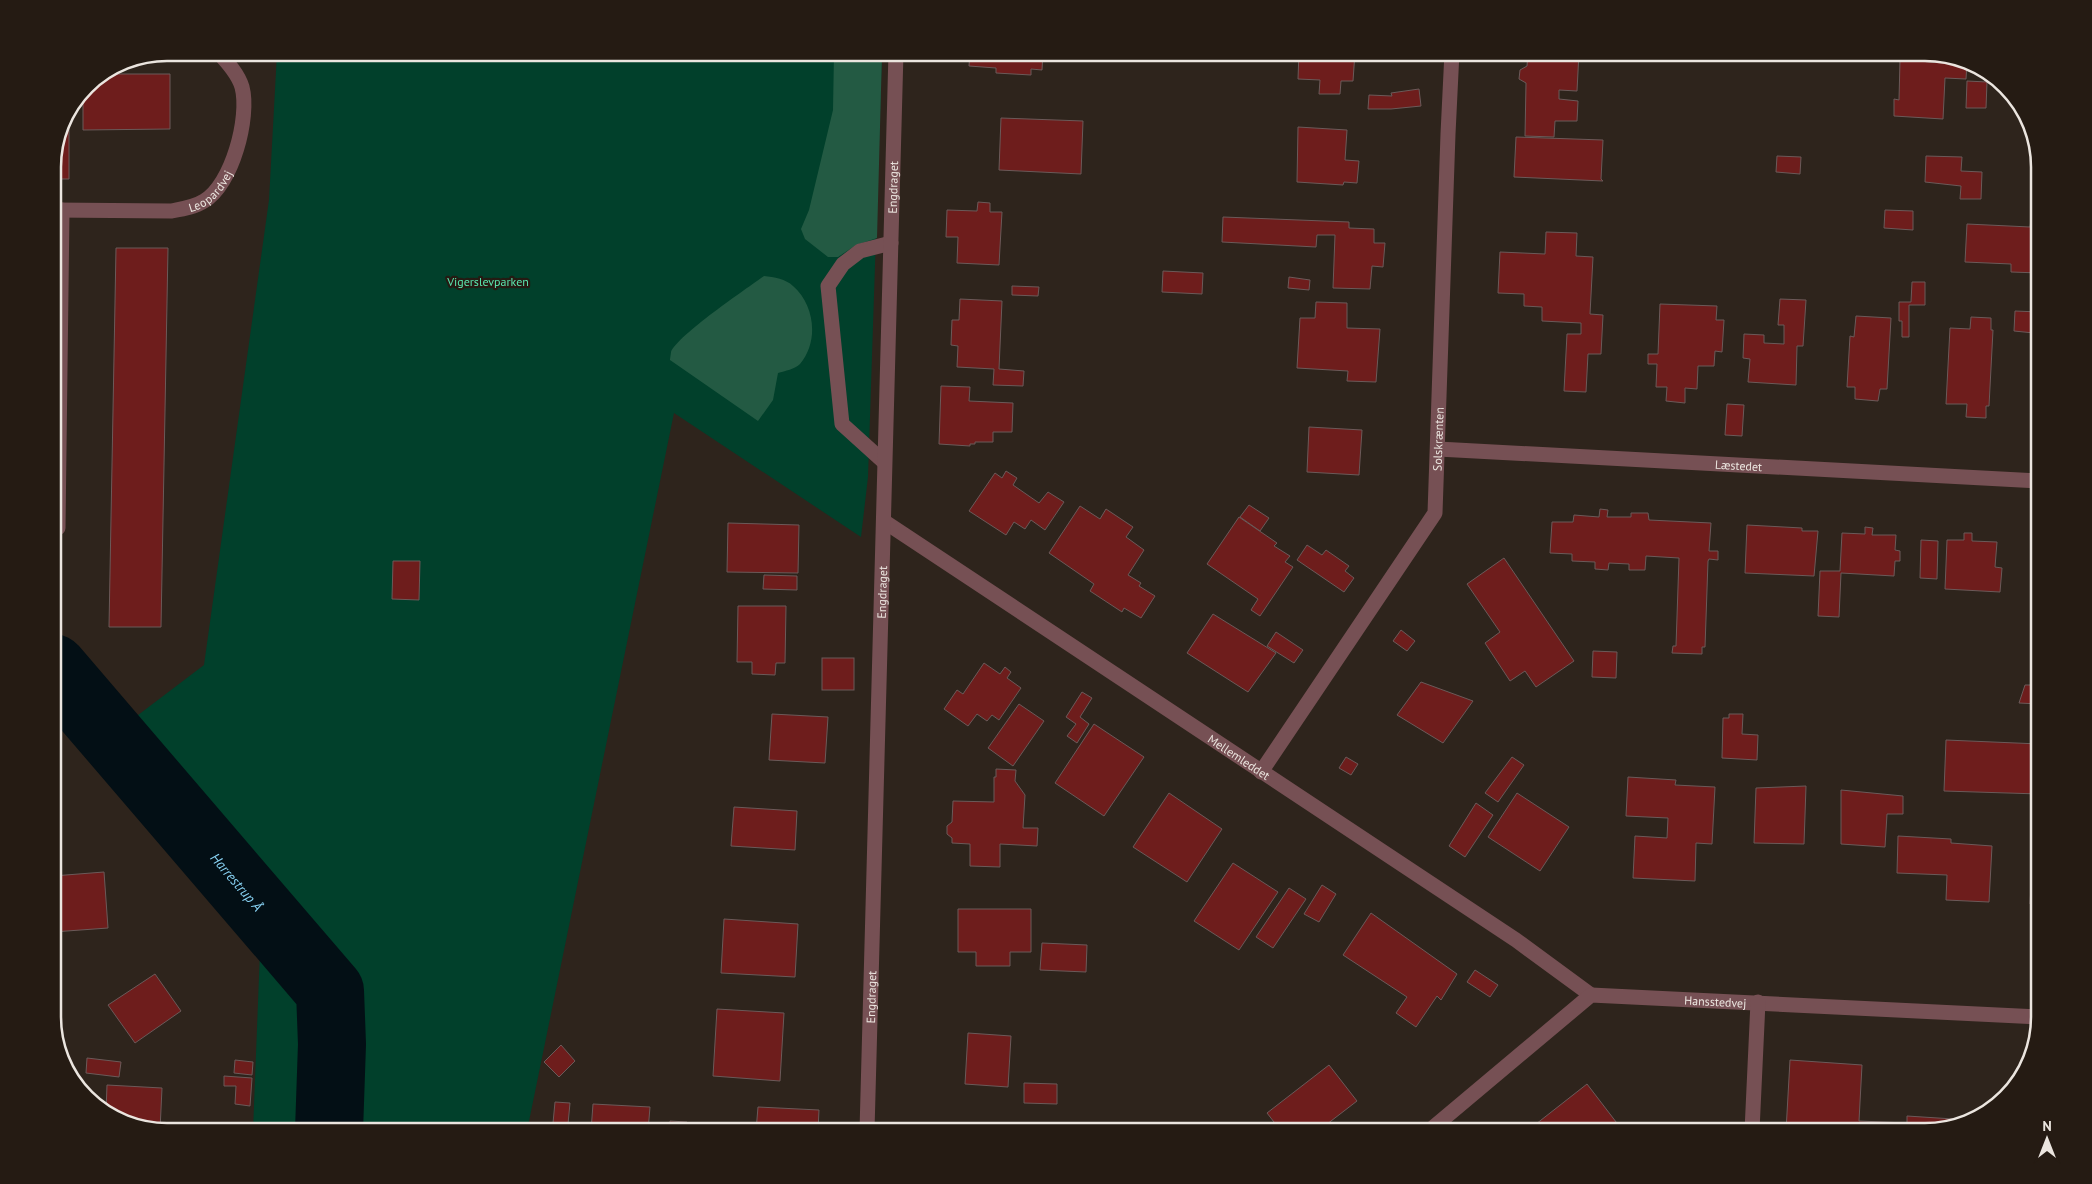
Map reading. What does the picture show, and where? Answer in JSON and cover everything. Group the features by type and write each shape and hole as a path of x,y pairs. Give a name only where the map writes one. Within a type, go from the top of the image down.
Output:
{"street":[{"name":"Leopardvej","path":"61,210 171,211 189,207 206,200 220,184 230,166 237,147 242,114 242,87 226,61"},
{"name":"Engdraget","path":"867,1123 885,522 884,462 896,61"},
{"name":"Solskrænten","path":"1261,772 1435,513 1452,61"},
{"path":"884,462 842,424 828,286 843,264 860,251 891,243"},
{"name":"Læstedet","path":"1438,449 2031,481"},
{"name":"Mellemleddet","path":"885,522 1516,940 1591,995"},
{"path":"1445,1123 1591,995"},
{"name":"Hansstedvej","path":"1591,995 2031,1017"},
{"path":"1752,1123 1758,1002"}],"green space":[{"name":"Vigerslevparken","path":"277,61 882,61 868,477 861,537 674,413 529,1123 253,1123 260,951 88,753 204,665 269,200"},
{"path":"834,61 882,61 877,238 856,245 838,257 828,257 805,239 801,229 809,210 833,110"},
{"path":"764,276 787,282 800,294 810,313 812,335 806,355 800,364 793,369 778,373 773,400 758,421 670,360 671,352 676,344 686,335 713,312"}],"building":[{"path":"969,61 1042,61 1042,70 1031,69 1031,75 996,73 996,68 969,66"},
{"path":"1299,61 1354,61 1353,81 1341,81 1340,94 1319,94 1320,80 1298,79"},
{"path":"1527,61 1579,61 1577,91 1559,90 1559,99 1578,101 1577,121 1555,121 1554,137 1525,136 1526,83 1519,79 1520,70 1527,66"},
{"path":"1900,61 1942,63 1967,70 1966,79 1945,78 1943,119 1894,116 1894,99 1899,100"},
{"path":"117,74 170,74 170,129 83,130 83,103 92,92 108,79"},
{"path":"1967,81 1987,82 1986,108 1966,108"},
{"path":"1419,89 1421,106 1368,109 1369,95 1392,96 1391,93"},
{"path":"1001,118 1083,121 1081,174 999,170"},
{"path":"69,127 69,179 61,179 61,160"},
{"path":"1298,127 1347,130 1345,160 1359,161 1357,183 1344,182 1343,185 1297,182"},
{"path":"1516,137 1603,140 1601,179 1603,181 1514,177"},
{"path":"1777,156 1801,157 1800,174 1776,172"},
{"path":"1926,156 1962,157 1961,171 1982,172 1981,199 1960,199 1961,186 1925,182"},
{"path":"978,202 990,203 990,212 1002,212 999,265 957,263 958,237 946,237 947,210 977,211"},
{"path":"1885,210 1913,211 1913,230 1884,228"},
{"path":"1223,217 1349,222 1349,228 1374,229 1374,243 1385,243 1383,267 1372,266 1370,289 1333,288 1335,235 1317,235 1316,247 1222,242"},
{"path":"2031,219 2031,273 2011,272 2011,264 1965,262 1967,224 2030,227"},
{"path":"1546,232 1577,233 1576,256 1593,257 1590,314 1603,315 1601,354 1588,354 1586,392 1564,391 1567,334 1581,334 1581,323 1542,321 1542,307 1524,306 1524,294 1498,293 1500,252 1545,254"},
{"path":"116,248 168,248 161,627 109,627"},
{"path":"1163,271 1203,273 1202,294 1162,292"},
{"path":"1289,277 1310,280 1309,290 1288,288"},
{"path":"1912,282 1925,282 1925,305 1909,305 1909,337 1902,337 1902,321 1899,321 1899,302 1911,302"},
{"path":"1012,286 1039,287 1038,296 1012,295"},
{"path":"960,299 1002,301 999,369 1024,371 1023,386 993,385 994,369 957,367 958,346 951,345 952,320 959,320"},
{"path":"1780,299 1806,300 1803,346 1797,346 1796,385 1748,382 1750,359 1743,358 1744,334 1764,335 1764,343 1784,344 1784,325 1778,325"},
{"path":"1316,302 1347,303 1347,328 1380,329 1376,382 1347,381 1348,371 1297,368 1300,318 1315,318"},
{"path":"1660,304 1717,306 1716,320 1724,320 1722,352 1715,351 1714,366 1698,366 1697,389 1685,388 1685,403 1666,401 1667,387 1656,387 1657,364 1648,364 1648,354 1658,354"},
{"path":"2015,311 2031,312 2031,333 2014,331"},
{"path":"1856,316 1891,318 1887,389 1880,389 1878,401 1855,399 1855,387 1847,387 1850,336 1854,337"},
{"path":"1971,317 1991,318 1991,330 1993,330 1989,406 1986,406 1986,418 1966,417 1967,404 1946,404 1950,328 1970,329"},
{"path":"941,386 970,387 969,401 1013,403 1012,432 993,432 993,442 975,442 975,444 970,444 970,446 939,444"},
{"path":"1727,404 1744,405 1742,436 1725,435"},
{"path":"1309,427 1362,430 1359,475 1307,472"},
{"path":"1006,471 1017,478 1013,485 1039,503 1048,492 1064,502 1045,530 1031,520 1025,529 1014,522 1006,535 969,511 995,473 1002,478"},
{"path":"1249,505 1269,518 1260,531 1240,517"},
{"path":"1080,506 1100,519 1106,509 1133,527 1126,537 1144,550 1128,575 1141,583 1139,586 1155,596 1141,618 1124,608 1122,612 1090,591 1094,584 1049,553"},
{"path":"1600,509 1608,510 1607,517 1631,517 1631,513 1648,513 1649,520 1711,523 1709,551 1718,551 1718,560 1709,559 1708,561 1705,647 1702,647 1702,654 1672,653 1673,646 1676,646 1679,558 1646,556 1645,570 1629,570 1629,564 1609,563 1608,570 1595,569 1595,562 1572,561 1572,554 1550,553 1552,522 1573,522 1574,515 1599,517"},
{"path":"1239,517 1277,543 1274,546 1290,556 1285,562 1293,567 1260,616 1251,610 1258,599 1207,564"},
{"path":"728,523 799,525 798,573 727,572"},
{"path":"1747,525 1802,528 1802,531 1818,531 1814,576 1745,573"},
{"path":"1865,527 1873,528 1872,535 1896,535 1895,550 1900,551 1900,561 1895,561 1894,576 1841,573 1839,617 1818,616 1820,571 1840,571 1842,533 1865,534"},
{"path":"1964,533 1972,533 1972,541 1997,542 1995,567 2002,568 2000,592 1945,589 1947,540 1964,540"},
{"path":"1921,540 1938,541 1937,579 1920,578"},
{"path":"1307,545 1322,555 1326,550 1349,566 1345,571 1354,578 1344,592 1297,560"},
{"path":"1504,558 1574,661 1536,687 1525,671 1510,681 1485,643 1500,632 1467,584"},
{"path":"393,561 420,561 419,600 392,599"},
{"path":"764,575 797,576 797,590 763,589"},
{"path":"738,606 786,606 785,663 776,663 775,675 752,674 752,662 737,662"},
{"path":"1213,614 1276,653 1248,692 1187,653"},
{"path":"1401,630 1415,641 1407,651 1393,641"},
{"path":"1276,632 1303,650 1294,663 1267,646"},
{"path":"1593,651 1617,652 1616,678 1592,677"},
{"path":"822,658 854,658 854,690 822,690"},
{"path":"984,663 1000,674 1005,667 1011,672 1007,678 1021,688 999,720 992,715 987,721 977,714 968,726 944,709 957,690 963,694"},
{"path":"1421,682 1473,701 1443,743 1397,715"},
{"path":"2025,685 2031,685 2031,704 2019,703"},
{"path":"1082,692 1092,698 1080,717 1089,724 1077,743 1067,736 1076,724 1066,717"},
{"path":"1019,704 1044,721 1013,766 988,748"},
{"path":"772,714 828,717 825,763 769,760"},
{"path":"1729,714 1743,714 1742,734 1758,735 1757,760 1722,758 1723,718 1729,718"},
{"path":"1094,724 1144,757 1104,816 1055,783"},
{"path":"1946,740 2031,744 2031,794 1944,791"},
{"path":"1346,757 1358,764 1351,775 1339,768"},
{"path":"1512,757 1524,765 1498,802 1485,793"},
{"path":"996,769 1016,770 1015,781 1025,795 1023,828 1038,828 1037,846 1000,844 1000,867 970,866 970,844 952,843 952,838 947,834 947,826 952,822 953,801 994,802 994,777 996,777"},
{"path":"1628,777 1676,780 1675,785 1715,787 1712,844 1696,843 1695,881 1633,878 1635,836 1667,838 1668,818 1626,816"},
{"path":"1806,786 1804,844 1754,843 1756,788"},
{"path":"1841,790 1903,796 1903,814 1887,814 1885,847 1841,844"},
{"path":"1169,793 1222,829 1187,882 1133,847"},
{"path":"1517,793 1569,827 1540,871 1488,837"},
{"path":"1476,803 1493,815 1465,857 1449,846"},
{"path":"734,807 797,811 795,850 731,846"},
{"path":"1898,836 1951,839 1951,843 1992,846 1989,902 1946,900 1947,875 1897,873"},
{"path":"1233,863 1278,892 1239,950 1194,921"},
{"path":"104,872 108,928 61,931 61,875"},
{"path":"1322,885 1336,894 1319,922 1304,914"},
{"path":"1289,888 1306,899 1273,948 1256,937"},
{"path":"958,909 1031,909 1031,952 1010,952 1010,966 976,966 976,952 958,952"},
{"path":"1371,913 1457,974 1441,1000 1437,996 1416,1027 1396,1013 1407,997 1343,955"},
{"path":"724,919 798,924 795,977 721,973"},
{"path":"1042,943 1087,945 1086,972 1040,970"},
{"path":"1475,970 1498,985 1490,997 1467,982"},
{"path":"155,974 181,1011 135,1043 108,1005"},
{"path":"717,1009 784,1013 780,1081 713,1076"},
{"path":"968,1033 1011,1036 1008,1087 965,1084"},
{"path":"561,1045 575,1061 559,1077 544,1062"},
{"path":"87,1058 121,1062 119,1077 86,1073"},
{"path":"235,1060 253,1062 252,1075 234,1073"},
{"path":"1790,1060 1862,1065 1859,1121 1907,1123 1786,1123"},
{"path":"1329,1065 1357,1101 1328,1123 1275,1123 1267,1113"},
{"path":"224,1076 252,1078 250,1106 235,1104 236,1086 224,1086"},
{"path":"1024,1083 1057,1084 1057,1104 1024,1103"},
{"path":"1587,1084 1617,1123 1537,1123"},
{"path":"107,1085 162,1088 160,1122 127,1115 106,1103"},
{"path":"555,1102 570,1103 568,1123 553,1123"},
{"path":"593,1104 650,1107 649,1123 592,1123"},
{"path":"758,1107 819,1110 818,1123 757,1123"},
{"path":"1907,1116 1952,1119 1938,1122 1907,1123"},
{"path":"670,1121 687,1122 687,1123 670,1123"}],"waterway":[{"name":"Harrestrup Å","path":"61,677 330,991 332,1044 329,1123"}]}
